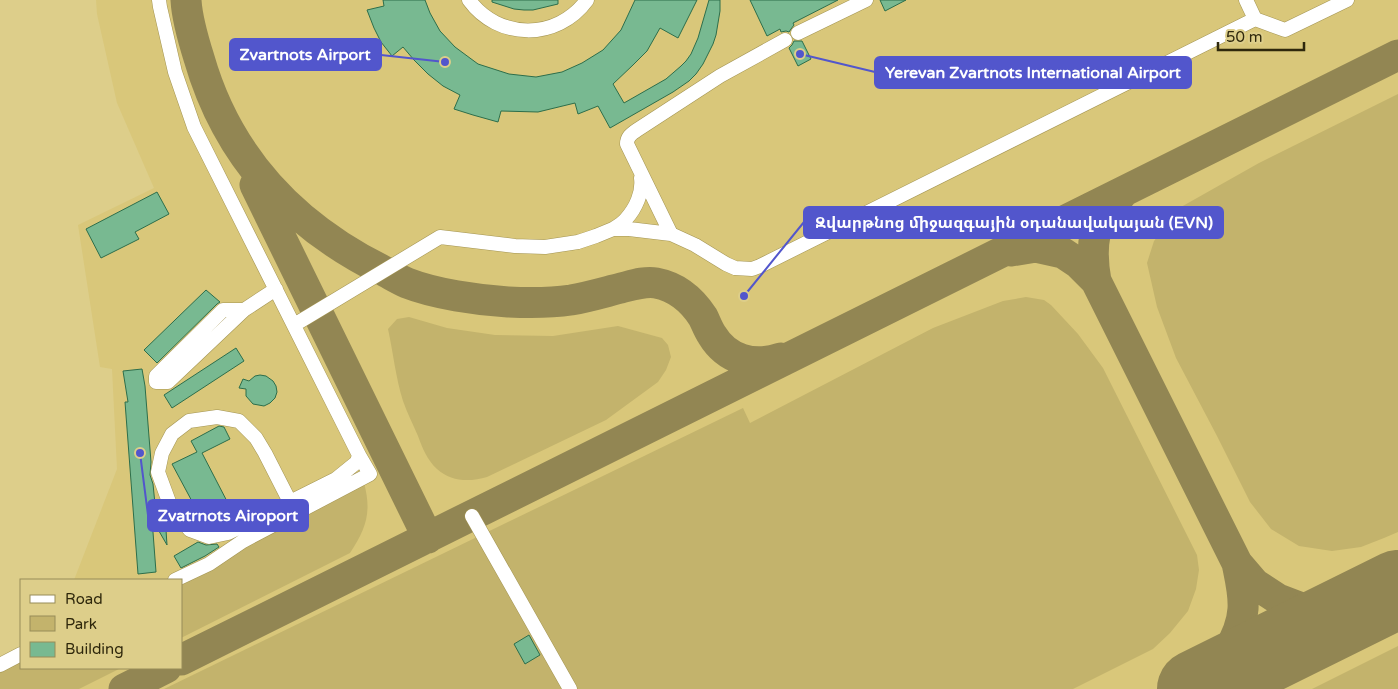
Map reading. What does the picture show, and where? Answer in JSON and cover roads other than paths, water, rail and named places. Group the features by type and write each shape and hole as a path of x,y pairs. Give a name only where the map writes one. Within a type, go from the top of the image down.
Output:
{"lane":[{"path":"159,0 175,72 194,127 370,474 243,541 209,564 177,579"},
{"path":"468,0 490,21 506,28 523,31 534,31 556,25 575,13 587,0"},
{"path":"798,33 866,0"},
{"path":"1246,0 1255,18 1285,30 1346,0"},
{"path":"613,229 671,234 735,268 752,269 1255,18"},
{"path":"671,234 641,174 627,144 627,140 631,134 720,76 785,40"},
{"path":"294,325 440,237 515,246 545,247 578,242 613,229 626,220 635,206 641,193 641,174"},
{"path":"244,310 224,310 156,376 156,382 168,382 244,310 276,290"},
{"path":"290,502 256,438 239,421 217,417 190,422 172,434 162,453 158,472 172,510 190,530 209,536 228,533 290,502 336,479 357,462 359,455"},
{"path":"472,516 570,689"},
{"path":"0,664 20,654"}],"place":[{"name":"Yerevan Zvartnots International Airport","path":"800,54"},
{"name":"Zvartnots Airport","path":"445,62"},
{"name":"Զվարթնոց միջազգային օդանավակայան (EVN)","path":"744,296"},
{"name":"Zvatrnots Airoport","path":"140,453"}]}
